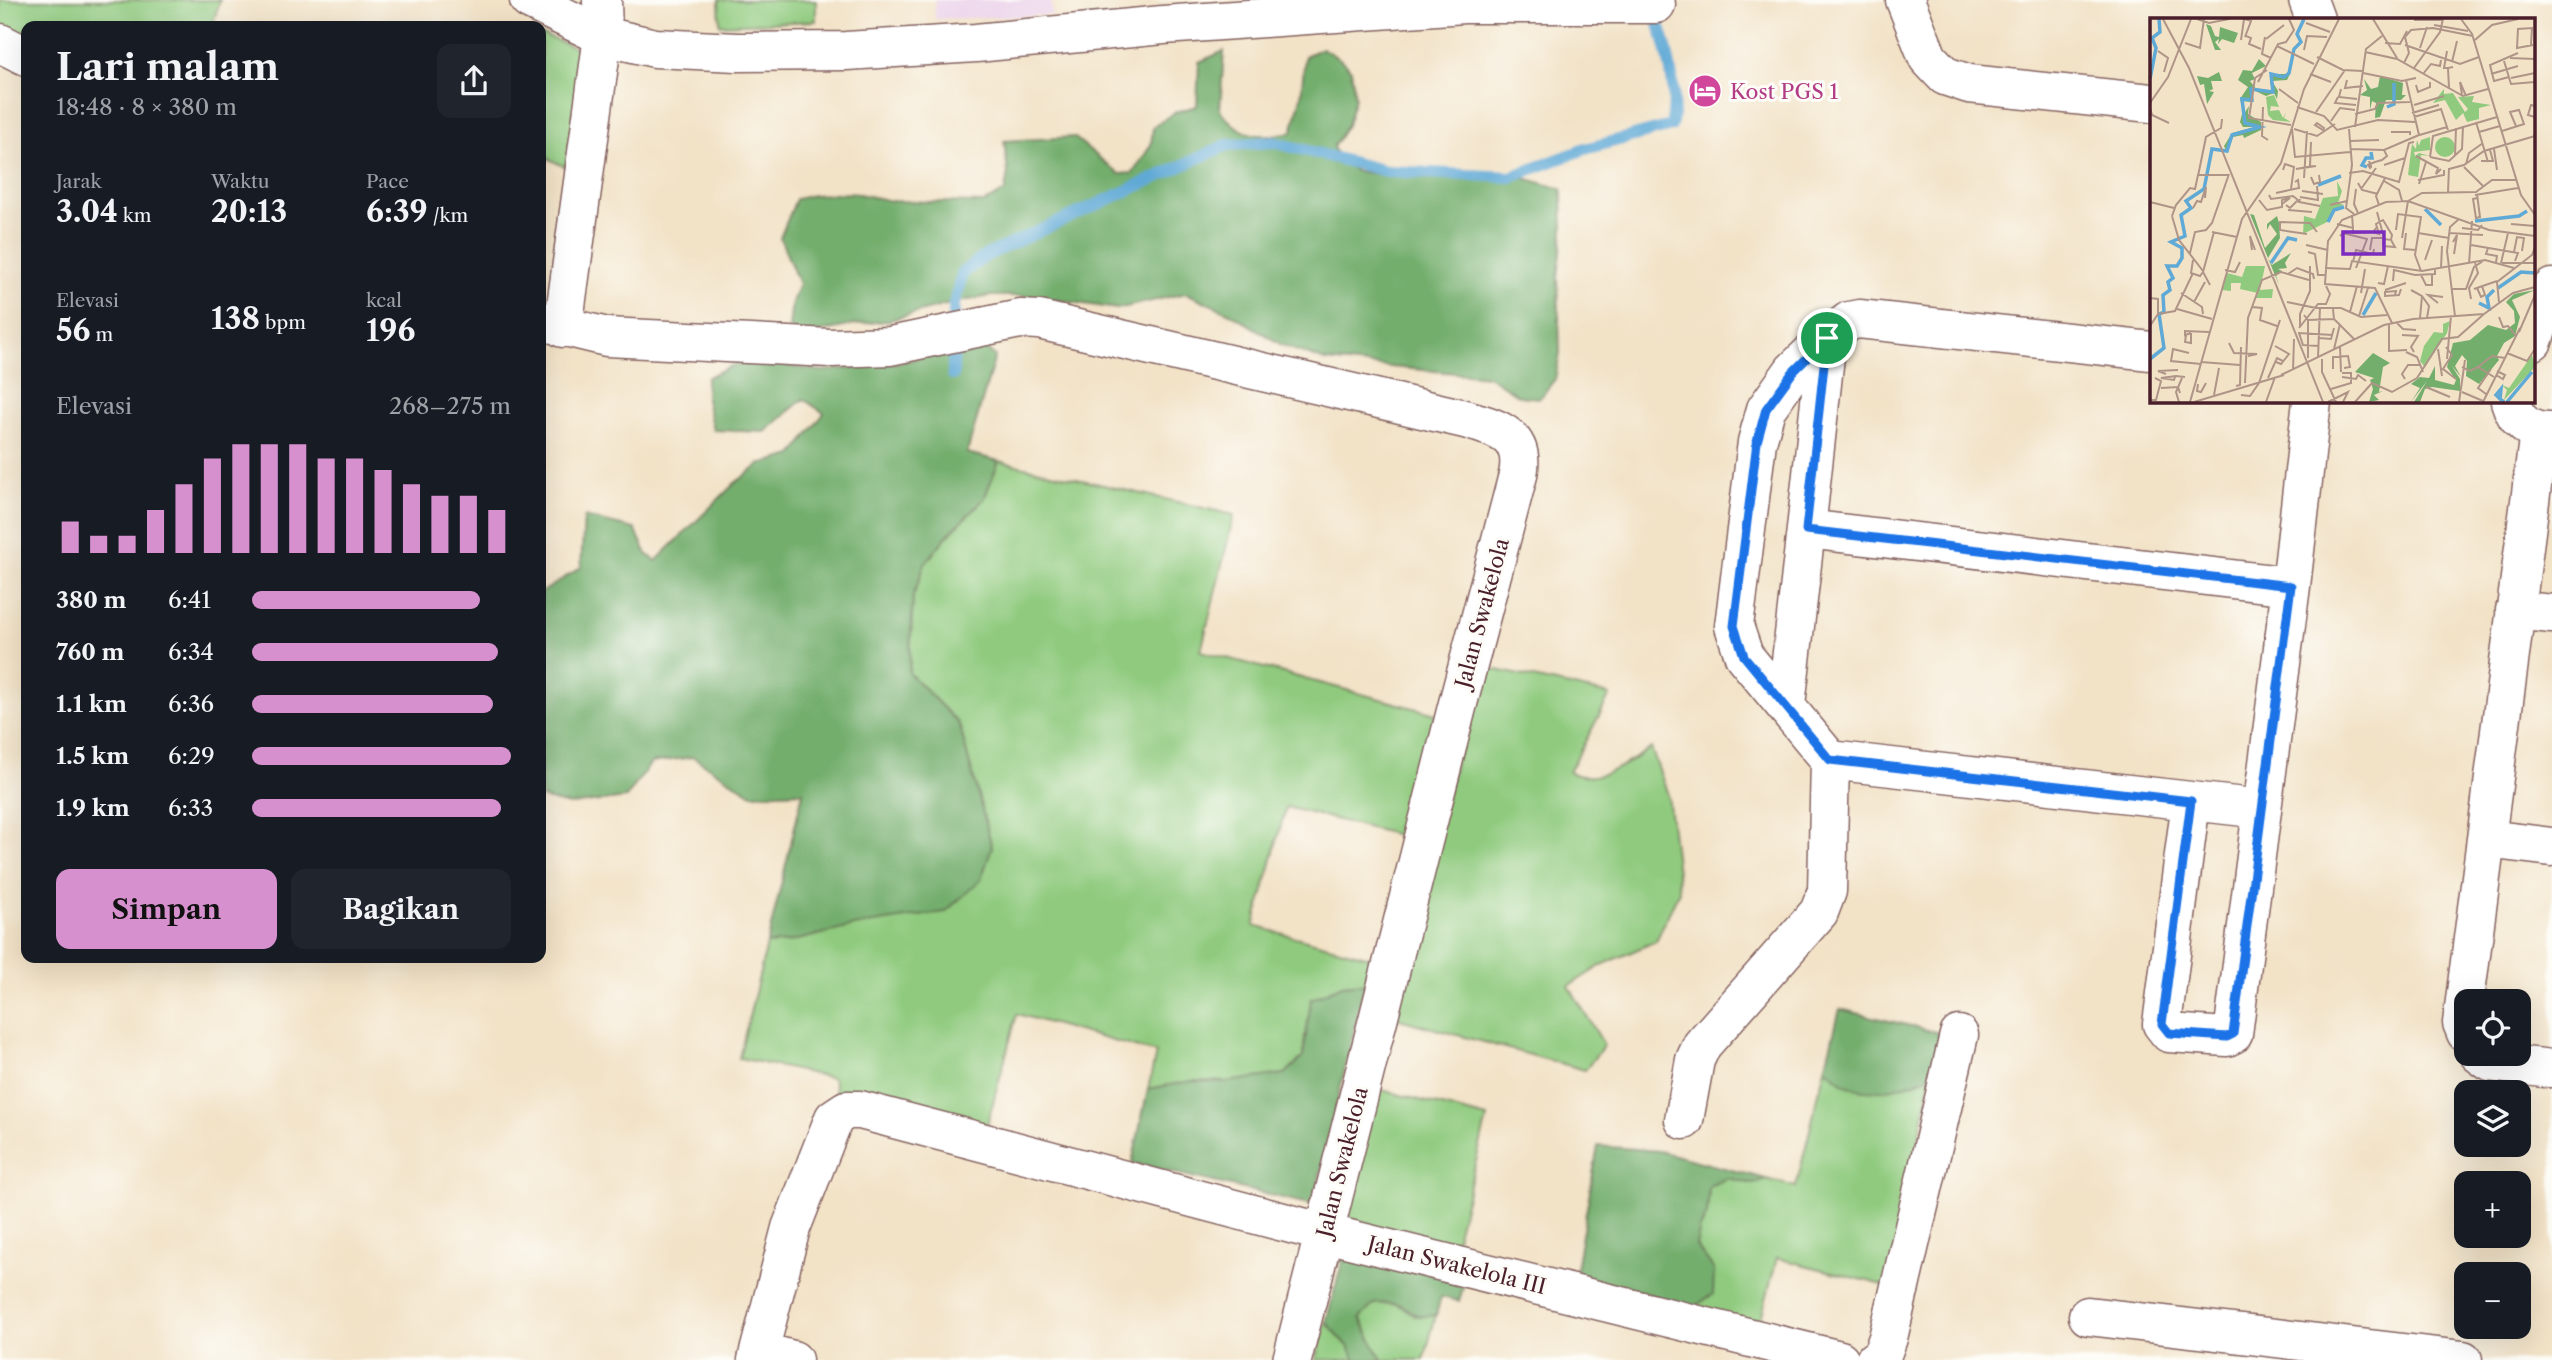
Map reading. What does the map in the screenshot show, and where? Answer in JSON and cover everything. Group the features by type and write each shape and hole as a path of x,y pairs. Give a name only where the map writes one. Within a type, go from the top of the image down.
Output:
{"street":[{"path":"529,0 603,18 655,48 737,52 846,51 976,43 1163,25 1464,4 1649,4"},
{"path":"1905,0 1928,58 1945,76 1969,84 2150,103"},
{"path":"2308,0 2315,18"},
{"path":"552,324 603,18"},
{"path":"0,43 21,54"},
{"path":"2534,338 2552,288"},
{"name":"Jalan Swakelola","path":"552,324 607,337 830,348 890,346 1020,319 1039,320 1465,419 1509,436 1517,446 1521,461 1518,475 1292,1360"},
{"path":"1684,1120 1695,1060 1702,1045 1819,912 1827,891 1830,760 1744,656 1734,626 1757,442 1766,409 1793,372 1827,338 1849,321 1859,319 2150,351"},
{"path":"1786,705 1827,338"},
{"path":"2534,363 2552,361"},
{"path":"2191,801 2162,1024 2169,1033 2227,1037 2233,1034 2312,402"},
{"path":"2466,989 2515,610 2545,432 2519,421 2513,412 2511,402"},
{"path":"1806,530 2291,586"},
{"path":"2515,610 2552,614"},
{"path":"1830,760 2262,809"},
{"path":"2486,839 2552,847"},
{"path":"1875,1360 1881,1357 1888,1338 1959,1035"},
{"path":"2525,1066 2552,1069"},
{"name":"Jalan Swakelola III","path":"770,1357 791,1228 834,1118 846,1111 860,1111 1325,1233 1840,1360"},
{"path":"2088,1316 2463,1360"}],"shaded area":[{"path":"935,0 1051,0 1052,15 935,19"}],"green space":[{"path":"0,0 220,0 214,21 21,21 21,38 0,28"},
{"path":"719,0 816,0 816,21 720,25"},
{"path":"546,36 579,49 585,66 565,167 546,158"},
{"path":"1322,48 1340,59 1351,70 1355,97 1347,125 1333,147 1338,157 1355,171 1386,175 1507,173 1562,189 1563,232 1558,278 1560,353 1555,379 1540,398 1519,396 1488,376 1325,361 1282,345 1230,313 1186,293 1117,309 1031,296 991,296 886,321 806,335 789,328 792,302 799,284 780,238 796,199 813,195 854,193 892,201 984,203 1005,191 1008,172 1004,141 1074,137 1119,174 1133,173 1151,145 1153,127 1175,112 1197,106 1199,62 1224,51 1220,110 1235,126 1252,134 1292,132 1301,97 1305,56"},
{"path":"970,345 987,349 995,356 967,453 999,461 984,499 946,537 925,564 913,596 909,673 959,724 992,847 981,880 945,912 854,926 789,942 767,944 803,792 752,794 693,757 651,763 626,798 569,805 546,799 546,590 581,567 584,517 635,529 647,554 656,561 735,483 761,464 793,455 824,413 803,399 765,432 713,430 706,400 706,378 733,365 764,363 824,371 902,362"},
{"path":"999,461 1234,515 1201,651 1436,714 1402,836 1286,807 1254,926 1370,957 1365,983 1342,985 1305,1035 1303,1057 1285,1074 1226,1082 1191,1081 1148,1089 1156,1053 1017,1014 987,1125 836,1093 833,1078 739,1058 767,944 789,942 854,926 992,847 959,724 909,673 913,596 925,564 946,537 984,499"},
{"path":"1479,666 1610,695 1569,772 1580,776 1601,775 1651,748 1668,795 1679,891 1656,941 1602,965 1569,986 1604,1045 1585,1070 1392,1017"},
{"path":"1365,983 1313,1205 1132,1163 1148,1089 1191,1081 1226,1082 1285,1074 1303,1057 1311,999 1342,985"},
{"path":"1840,1009 1944,1034 1932,1075 1890,1089 1856,1089 1844,1083 1825,1068"},
{"path":"1825,1068 1849,1086 1866,1089 1932,1075 1887,1286 1777,1258 1759,1326 1694,1307 1714,1270 1696,1246 1707,1214 1709,1185 1728,1178 1753,1184 1766,1179 1796,1187"},
{"path":"1378,1089 1487,1118 1451,1258 1345,1220"},
{"path":"1598,1146 1659,1151 1766,1179 1753,1184 1728,1178 1709,1186 1707,1214 1696,1246 1714,1270 1713,1294 1694,1307 1575,1274"},
{"path":"1345,1252 1465,1281 1459,1301 1441,1297 1436,1315 1428,1316 1418,1315 1396,1303 1374,1304 1360,1318 1382,1360 1356,1360 1349,1347 1326,1322"},
{"path":"1396,1303 1415,1316 1436,1315 1424,1360 1382,1360 1360,1317 1374,1304"},
{"path":"1326,1322 1349,1347 1356,1360 1316,1360"}],"waterway":[{"path":"953,375 954,304 963,272 987,255 1227,145 1273,142 1386,171 1511,177 1585,149 1671,126 1673,83 1663,36 1653,10"}],"place":[{"name":"Kost PGS 1","path":"1705,91"}],"route":[{"path":"1827,338 1806,530 2291,586 2233,1034 2227,1037 2169,1033 2164,1030 2162,1024 2191,801 1830,760 1744,656 1734,626 1757,442 1766,409 1793,372 1827,338"}]}
